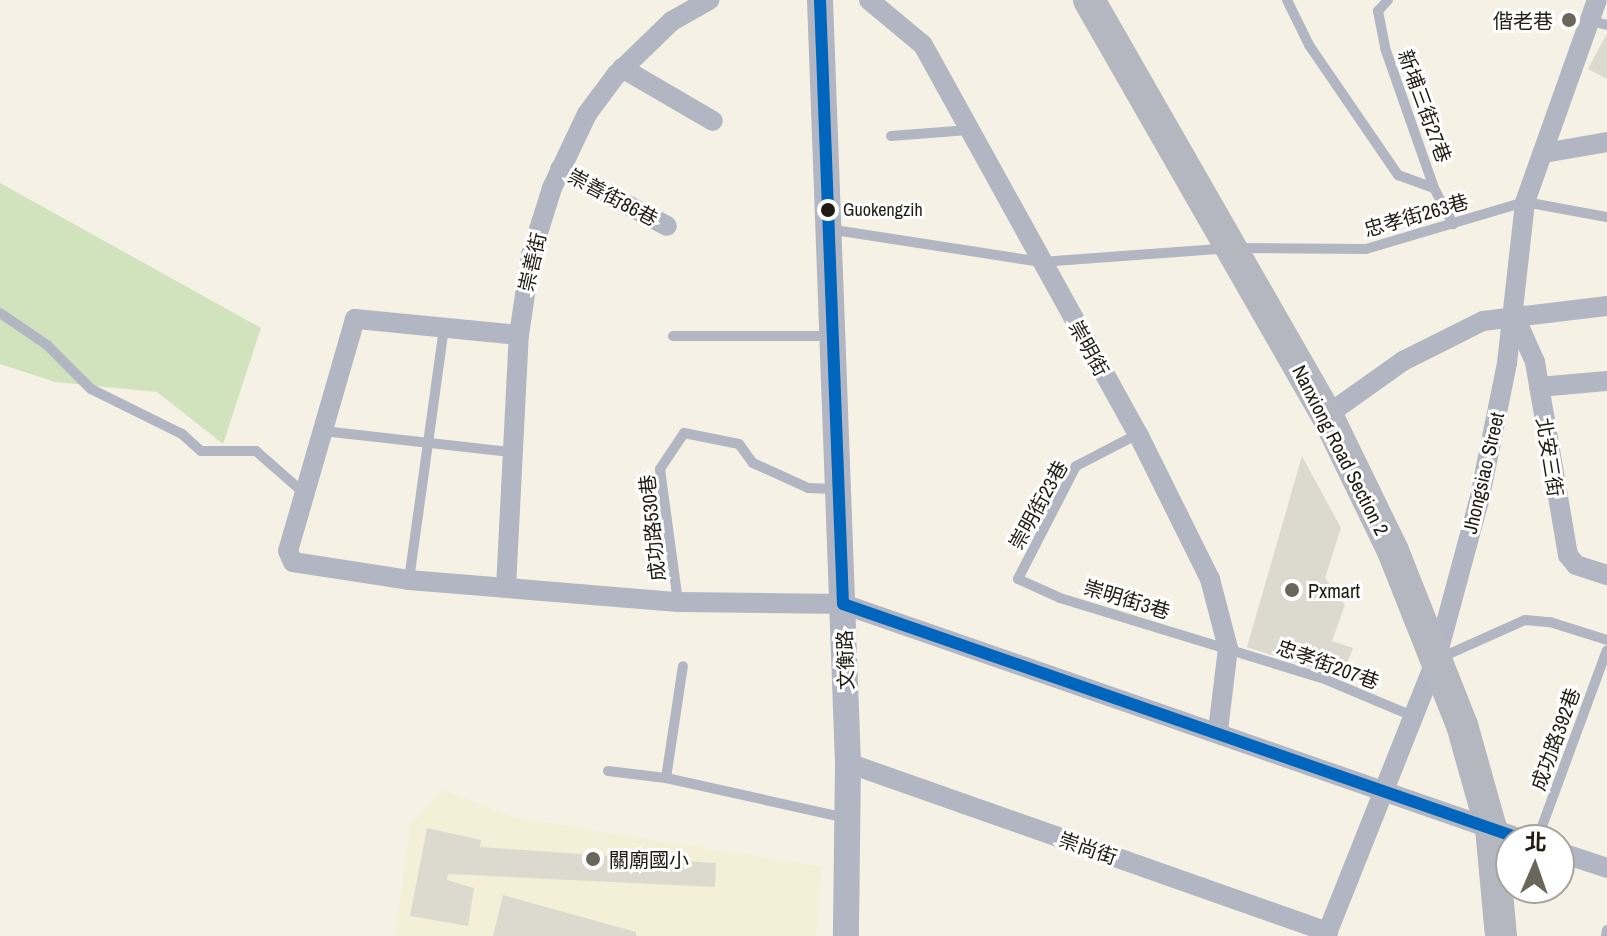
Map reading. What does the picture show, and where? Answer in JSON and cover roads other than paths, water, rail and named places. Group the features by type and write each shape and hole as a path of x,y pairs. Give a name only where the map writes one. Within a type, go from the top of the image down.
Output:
{"main road":[{"name":"Nanxiong Road Section 2","path":"1089,0 1327,415 1393,551 1462,725 1491,828 1501,936"}],"street":[{"name":"崇善街","path":"506,588 519,335 531,255 560,169 587,114 622,68 672,21 709,0"},
{"name":"文衡路","path":"820,0 829,336 848,763 846,936"},
{"name":"崇明街","path":"869,0 923,45 1138,434 1210,579 1228,648 1218,731"},
{"name":"Jhongsiao Street","path":"1327,934 1436,660 1479,501 1515,317 1525,202 1599,23 1597,0"},
{"path":"622,68 713,121"},
{"path":"1544,153 1607,142"},
{"name":"崇善街86巷","path":"560,169 667,226"},
{"path":"1327,415 1444,337 1483,321 1607,306"},
{"name":"北安三街","path":"1515,317 1535,362 1568,555 1576,565 1607,575"},
{"path":"519,335 444,325 355,319 288,551 293,562 409,580 678,602 843,604 1218,731 1495,829"},
{"path":"1539,387 1607,381"},
{"name":"崇尚街","path":"848,763 1327,934"},
{"path":"1575,857 1607,868"}],"lane":[{"path":"1287,0 1309,45 1398,175 1434,188"},
{"name":"新埔三街27巷","path":"1388,0 1378,11 1385,48 1434,188 1453,224"},
{"path":"891,136 969,130"},
{"name":"忠孝街263巷","path":"826,229 1041,262 1231,248 1366,249 1525,202 1607,217"},
{"path":"0,313 47,345 91,389 182,434 201,451 256,451 304,493"},
{"path":"409,580 444,325"},
{"path":"673,336 829,336"},
{"path":"321,431 511,452"},
{"name":"成功路530巷","path":"678,602 660,469 684,433 739,444 753,463 808,488 836,489"},
{"name":"崇明街23巷","path":"1018,579 1076,466 1138,434"},
{"name":"崇明街3巷","path":"1018,579 1060,598 1228,648"},
{"path":"1436,660 1525,620 1550,622 1607,640"},
{"name":"忠孝街207巷","path":"1228,648 1322,678 1415,717"},
{"name":"成功路392巷","path":"1543,824 1607,650"},
{"path":"666,778 683,666"},
{"path":"608,771 666,778 849,819"},
{"path":"1606,936 1607,930"}],"place":[{"name":"偕老巷","path":"1569,20"},
{"name":"Guokengzih","path":"828,210"},
{"name":"Pxmart","path":"1292,590"},
{"name":"關廟國小","path":"593,859"}]}
